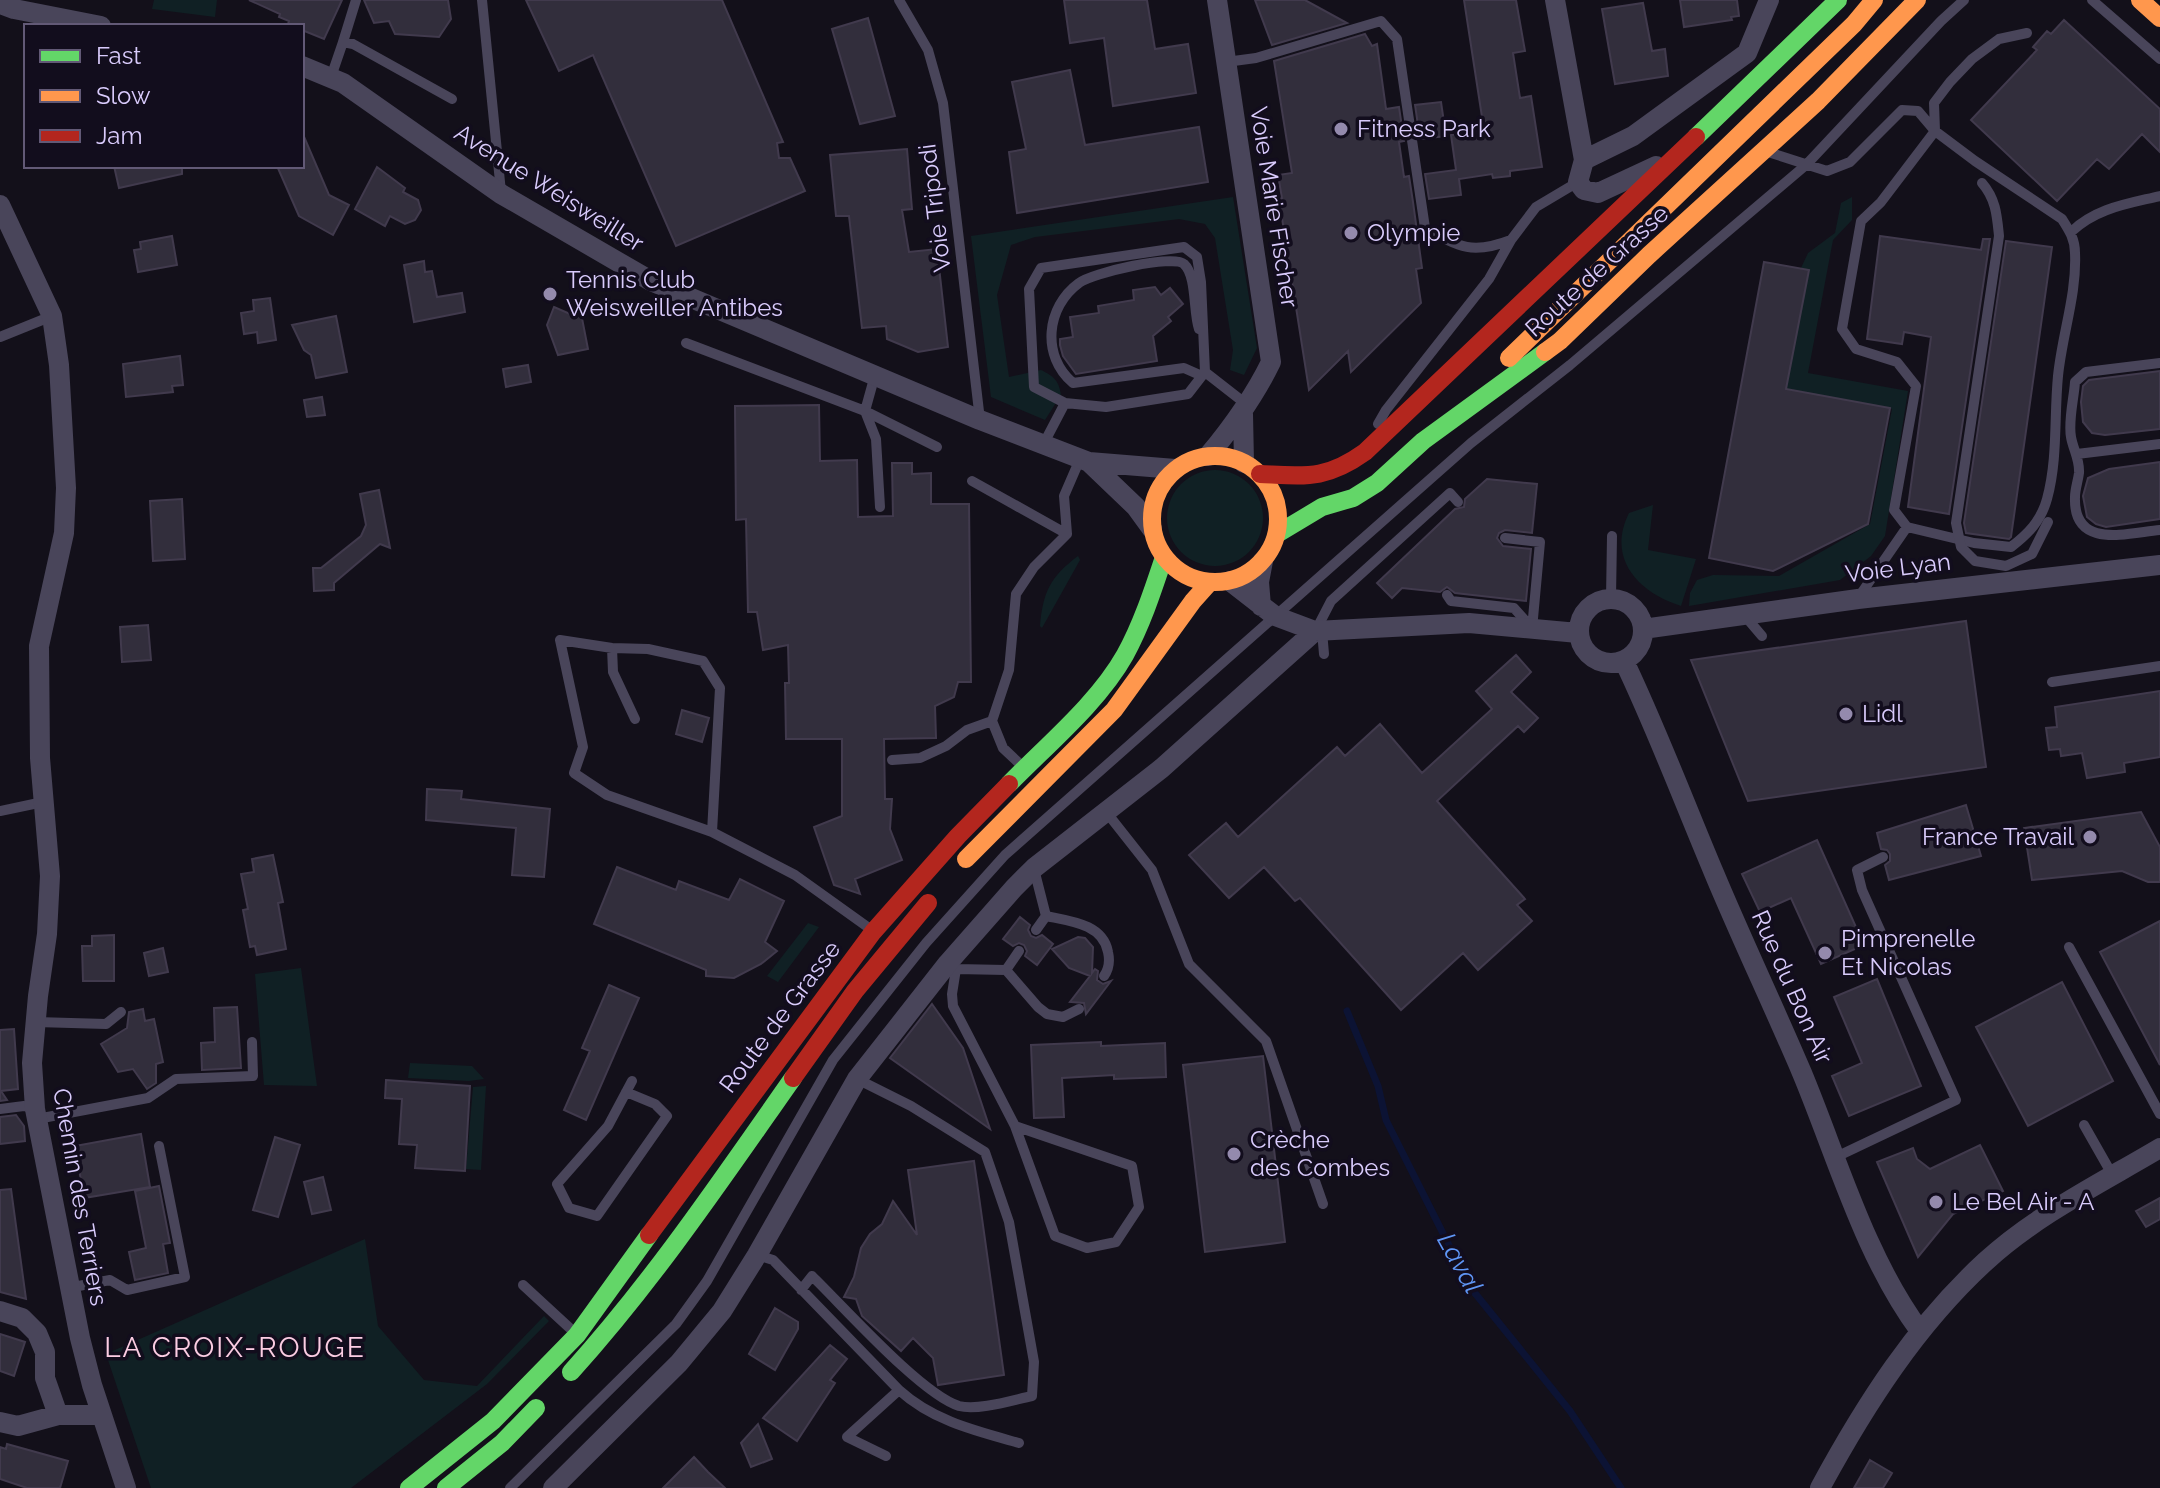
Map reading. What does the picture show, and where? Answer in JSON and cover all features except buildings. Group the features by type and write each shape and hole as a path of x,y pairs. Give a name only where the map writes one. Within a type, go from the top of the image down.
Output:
{"main road":[{"path":"1423,441 1854,24 1874,0"},
{"name":"Route de Grasse","path":"1277,534 1322,507 1353,498 1377,483 1423,441 1560,341 1818,101 1917,0"},
{"path":"2140,0 2160,18"},
{"name":"Route de Grasse","path":"1252,469 1315,476 1345,466 1365,452 1834,3"},
{"path":"958,868 1114,710 1193,601 1220,582 1248,573 1263,561 1277,534 1278,512 1272,492 1252,469 1226,457 1208,456 1191,460 1175,469 1164,482 1156,496 1152,529 1156,544 1175,568 1191,578 1220,582"},
{"name":"Route de Grasse","path":"409,1488 493,1421 577,1335 873,932 958,836 1087,705 1124,657 1147,608 1164,557"},
{"name":"Route de Grasse","path":"446,1488 502,1443 605,1336 704,1204 817,1042 939,891"}],"street":[{"name":"Voie Marie Fischer","path":"1208,456 1258,389 1271,362 1217,0"},
{"path":"1555,0 1584,160 1578,182 1584,190 1598,193 1674,157"},
{"path":"0,4 91,24"},
{"path":"1584,160 1633,136 1747,53 1768,6"},
{"name":"Avenue Weisweiller","path":"304,67 343,83 501,194 651,281 980,420 1084,460 1175,469"},
{"name":"Chemin des Terriers","path":"0,205 52,316 59,365 66,488 64,533 39,646 38,716 50,876 47,934 32,1063 36,1114 68,1288 92,1385 126,1488"},
{"path":"1244,409 1252,469"},
{"name":"Avenue Weisweiller","path":"1084,460 1136,507 1152,529"},
{"path":"1263,561 1259,582 1268,611"},
{"name":"Voie Lyan","path":"1643,629 1742,613 2160,565"},
{"path":"1220,582 1268,611 1318,631 1469,623 1578,633"},
{"path":"1611,598 1627,603 1638,614 1643,629 1638,648 1624,661 1609,663 1594,659 1583,648 1578,633 1582,616 1594,603 1611,598"},
{"path":"553,1488 679,1363 722,1311 857,1079 1034,868 1107,813 1152,786 1318,631"},
{"name":"Rue du Bon Air","path":"1624,661 1664,748 1709,863 1892,1289 1920,1331"},
{"path":"1820,1488 1875,1393 1920,1331 1986,1261 2042,1218 2160,1148"},
{"path":"0,1311 22,1318 37,1333 45,1352 45,1378 58,1415"},
{"path":"0,1422 18,1426 58,1415 102,1415"}],"lane":[{"path":"331,77 356,0"},
{"path":"482,0 501,194"},
{"name":"Voie Tripodi","path":"899,0 928,50 943,103 980,420"},
{"path":"510,1488 676,1324 707,1281 833,1060 926,943 1005,855 1268,611 1570,365 1806,165 1964,0"},
{"path":"2092,0 2160,59"},
{"path":"1226,62 1256,58 1381,21 1397,39 1425,228 1459,247 1493,247 1511,240"},
{"path":"2027,33 1999,39 1972,59 1934,103 1935,131 1881,202 1861,221 1842,329 1856,349 1897,362 1916,386 1894,510 1907,527 1974,543 2011,547 2032,531 2047,500"},
{"path":"343,42 353,44 452,99"},
{"path":"1764,151 1827,171 1850,162 1902,110 1918,111 1935,131 2062,219 2071,232 2075,270 2058,375 2056,435 2047,500 2048,522 2032,554 2006,566 1975,561 1961,547 1956,523 1999,236 1997,211 1990,192 1982,183 1975,161"},
{"path":"1365,452 1386,410 1489,279 1511,240 1536,207 1578,182"},
{"path":"2071,232 2085,219 2160,196"},
{"path":"1184,247 1197,257 1201,282 1204,374 1188,394 1106,407 1065,403 1034,387 1029,289 1041,268 1184,247"},
{"path":"1204,347 1196,321 1191,273 1177,259 1090,276 1076,284 1058,305 1051,334 1052,355 1060,372 1073,383 1184,368 1204,374 1244,409"},
{"path":"0,337 52,316"},
{"path":"686,343 865,411 937,447"},
{"path":"2160,363 2086,372 2075,382 2070,435 2079,472 2074,499 2078,518 2086,530 2101,536 2160,530"},
{"path":"875,375 865,411 876,439 880,507"},
{"path":"1043,445 1065,403"},
{"path":"2056,435 2070,435"},
{"path":"2077,454 2160,444"},
{"path":"1024,767 1003,748 992,721 1009,670 1016,594 1034,567 1067,534 1064,496 1084,460"},
{"path":"972,481 1067,534"},
{"path":"1324,654 1318,631 1331,601 1450,493 1458,502"},
{"path":"1858,599 1907,527"},
{"path":"1611,598 1612,536"},
{"path":"1505,538 1540,542 1532,629"},
{"path":"1447,595 1451,601 1514,608 1532,629"},
{"path":"1742,613 1762,636"},
{"path":"712,832 720,688 703,661 648,649 612,648 560,640 583,747 574,773 607,795 712,832 795,875 873,932"},
{"path":"612,648 613,672 635,719"},
{"path":"2052,682 2160,666"},
{"path":"892,760 920,758 946,746 967,730 992,721"},
{"path":"0,811 43,802"},
{"path":"1107,813 1152,870 1189,964 1266,1041 1323,1204"},
{"path":"1836,1157 1956,1100 1862,890 1857,870 1883,857"},
{"path":"1034,868 1046,916 1036,930"},
{"path":"1046,916 1080,924 1097,932 1109,953 1104,976"},
{"path":"2069,947 2160,1114"},
{"path":"1006,970 1019,951"},
{"path":"1015,1126 1132,1166 1139,1207 1116,1242 1087,1248 1055,1236 1015,1126 953,1006 952,966 1006,970 1047,1014 1063,1017 1079,1009"},
{"path":"36,1022 106,1024 121,1012"},
{"path":"0,1109 24,1106 36,1114 148,1098 176,1079 253,1076 252,1042"},
{"path":"801,1290 812,1276 922,1383 960,1406 988,1405 1032,1396 1034,1362 1009,1222 985,1152 857,1079"},
{"path":"626,1092 655,1104 667,1116 597,1216 569,1208 557,1184 608,1126 626,1092 632,1081"},
{"path":"2084,1125 2113,1176"},
{"path":"68,1288 110,1280 127,1290 185,1277 159,1146"},
{"path":"757,1255 773,1260 914,1403 940,1418 1019,1443"},
{"path":"523,1285 577,1335"},
{"path":"886,1456 847,1437 899,1390"}],"shaded area":[{"path":"154,0 217,0 215,17 152,9"},
{"path":"1233,197 1257,348 1244,375 1230,370 1233,350 1215,238 1205,224 1179,219 1035,237 1011,245 997,295 1009,377 1041,370 1055,379 1061,395 1045,420 991,397 971,236"},
{"path":"1852,197 1852,220 1833,240 1808,373 1908,391 1885,536 1871,556 1840,580 1689,606 1690,593 1697,580 1713,575 1779,576 1870,524 1892,409 1786,389 1809,270 1801,268 1808,253 1835,233 1841,203"},
{"path":"1215,470 1233,474 1249,484 1259,500 1263,518 1259,536 1249,552 1233,562 1215,566 1197,562 1181,552 1171,536 1167,518 1171,500 1181,484 1197,474"},
{"path":"1653,505 1648,550 1696,559 1681,606 1640,583 1624,559 1623,530 1629,513"},
{"path":"1078,556 1080,560 1042,628 1041,614 1054,578"},
{"path":"808,923 819,927 778,982 767,976"},
{"path":"301,968 317,1086 264,1085 255,974"},
{"path":"410,1063 472,1066 484,1079 408,1078"},
{"path":"486,1086 481,1170 466,1169 473,1087"},
{"path":"365,1239 378,1326 424,1380 477,1386 544,1316 549,1321 487,1384 351,1488 151,1488 106,1354"}],"waterway":[{"name":"Laval","path":"1347,1011 1378,1086 1386,1120 1470,1287 1570,1411 1621,1488"}],"traffic: fast":[{"path":"1696,137 1838,0"},
{"path":"1277,534 1322,507 1353,498 1377,483 1423,441 1545,352"},
{"path":"1009,784 1086,707 1114,673 1137,631 1164,557"},
{"path":"571,1372 659,1265 793,1078"},
{"path":"409,1488 493,1421 577,1335 649,1235"},
{"path":"446,1488 502,1443 536,1408"}],"traffic: slow":[{"path":"1509,358 1854,24 1874,0"},
{"path":"1545,352 1818,101 1917,0"},
{"path":"2140,0 2160,18"},
{"path":"1215,456 1239,461 1260,474 1273,495 1278,519 1273,543 1260,564 1239,577 1215,582 1191,577 1170,564 1157,543 1152,519 1157,495 1170,474 1191,461 1215,456"},
{"path":"966,859 1114,710 1210,582"}],"traffic: jam":[{"path":"1260,474 1327,472 1365,452 1696,137"},
{"path":"649,1235 873,932 1009,784"},
{"path":"793,1078 855,991 928,903"}],"place":[{"name":"Fitness Park","path":"1341,129"},
{"name":"Olympie","path":"1351,233"},
{"name":"Tennis Club Weisweiller Antibes","path":"550,294"},
{"name":"Lidl","path":"1846,714"},
{"name":"France Travail","path":"2090,837"},
{"name":"Pimprenelle Et Nicolas","path":"1825,953"},
{"name":"Crèche des Combes","path":"1234,1154"},
{"name":"Le Bel Air - A","path":"1936,1202"}],"district":[{"name":"LA CROIX-ROUGE","path":"235,1347"}]}
